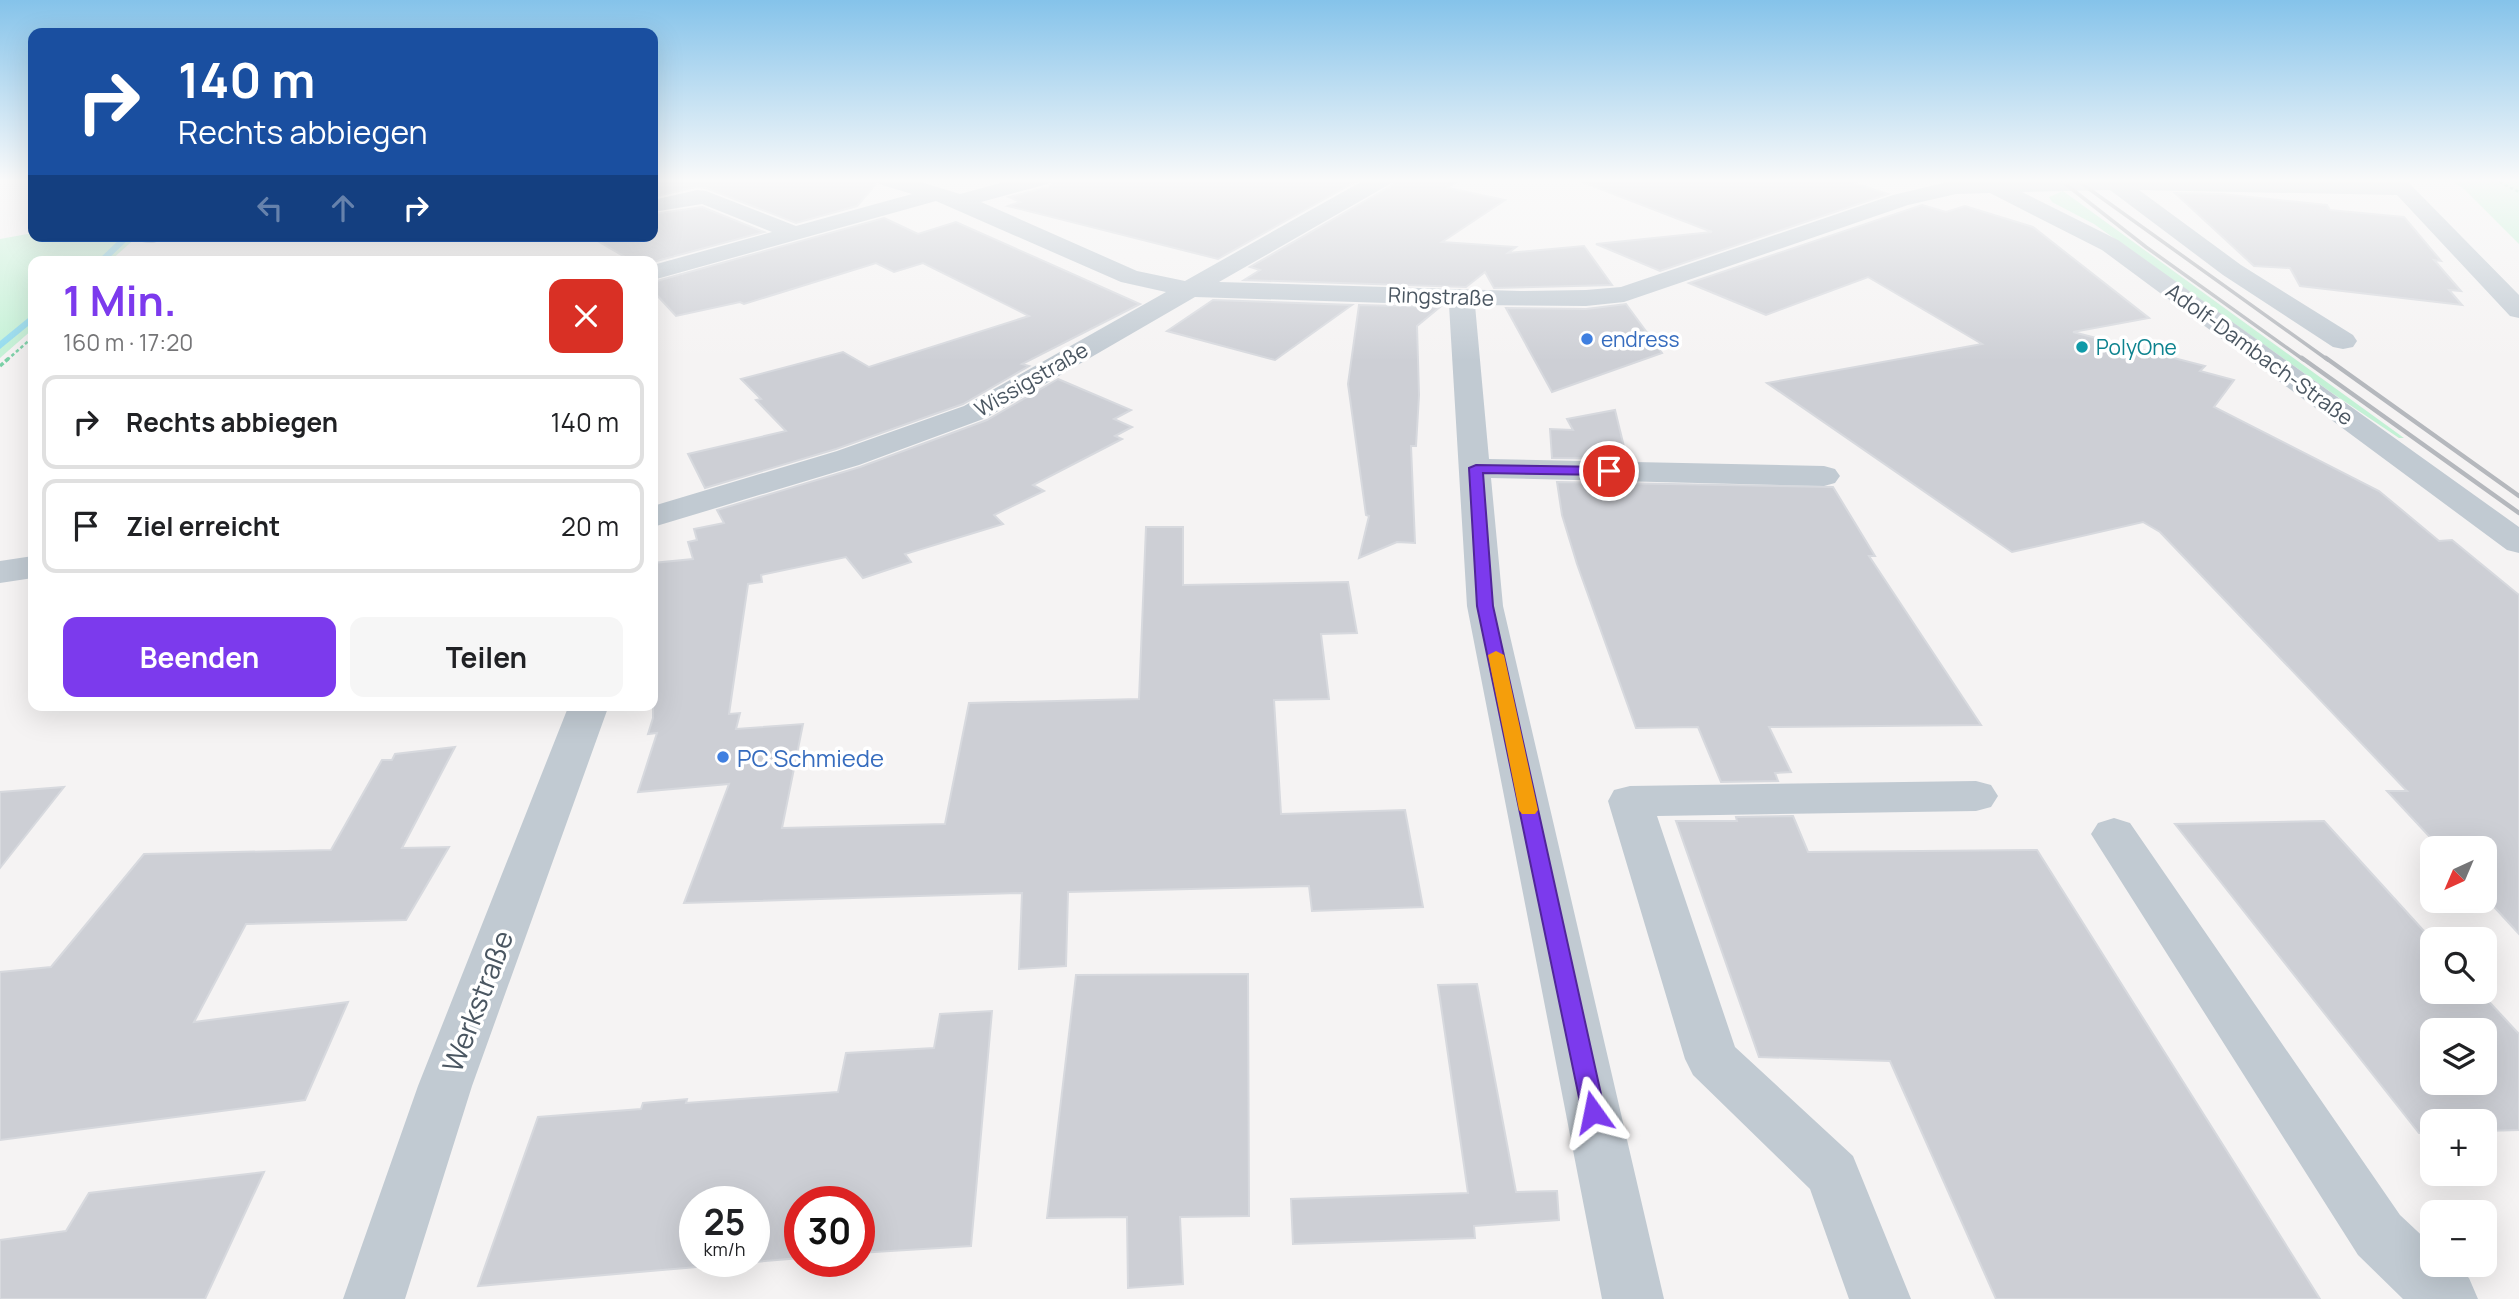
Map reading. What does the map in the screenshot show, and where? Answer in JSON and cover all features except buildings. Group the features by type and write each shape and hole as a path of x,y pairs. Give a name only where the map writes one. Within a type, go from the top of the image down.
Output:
{"street":[{"path":"658,272 771,240"},
{"name":"Ringstraße","path":"1047,240 1130,276 1186,289 1586,298 1624,293 1784,240"},
{"name":"Wissigstraße","path":"658,515 848,458 975,412 1186,289 1279,240"},
{"name":"Adolf-Dambach-Straße","path":"2099,240 2519,543"},
{"path":"2194,240 2232,271 2343,341"},
{"path":"2451,240 2519,310"},
{"path":"1461,296 1485,606 1633,1299"},
{"path":"1476,468 1824,476"},
{"path":"0,572 28,568"},
{"name":"Werkstraße","path":"374,1299 445,1086 587,711"},
{"path":"1880,1299 1833,1174 1712,1059 1630,800 1976,796"},
{"path":"2114,834 2379,1235 2447,1299"}],"path":[{"path":"0,366 28,341"}],"green space":[{"path":"0,240 131,242 116,256 28,256 28,333 0,358"},
{"path":"2116,240 2130,240 2404,438 2399,438"}],"waterway":[{"path":"106,256 122,242"},
{"path":"0,346 28,321"}],"railway":[{"path":"2137,240 2304,360"},
{"path":"2160,240 2328,360"},
{"path":"2302,358 2519,513"},
{"path":"2326,358 2519,496"}],"slow traffic":[{"path":"1496,655 1528,810"}],"place":[{"name":"endress","path":"1587,339"},
{"name":"PolyOne","path":"2082,347"},
{"name":"PC Schmiede","path":"723,757"}],"route":[{"path":"1593,1112 1485,606 1476,468 1609,471"}]}
